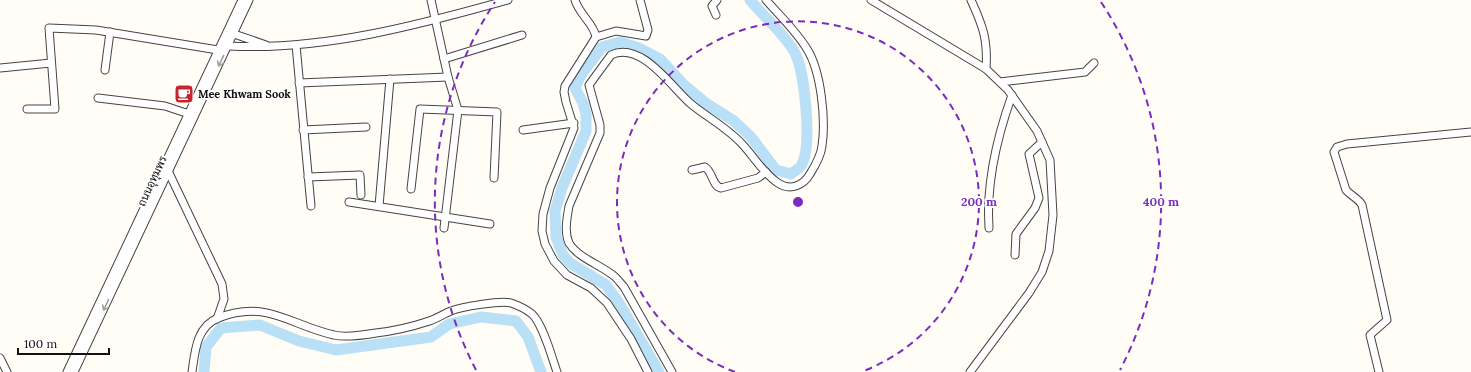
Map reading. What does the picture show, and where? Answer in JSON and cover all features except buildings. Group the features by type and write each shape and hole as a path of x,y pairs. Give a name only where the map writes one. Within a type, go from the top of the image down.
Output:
{"street":[{"name":"ถนนอุทุมพร","path":"67,372 242,0"},
{"name":"ถนนอุทุมพร","path":"74,372 229,46 249,0"},
{"path":"431,0 448,77 458,110 444,228"},
{"path":"229,46 256,47 266,45 296,45 436,21 488,3 508,0"},
{"path":"575,0 582,16 595,32 596,37"},
{"path":"640,0 648,30 646,36 616,31 596,37 565,86 564,92 566,102 574,123 572,136 550,188 543,214 542,231 545,244 554,260 567,275 591,288 607,303 631,339 648,372"},
{"path":"716,15 712,6 717,0"},
{"path":"672,372 624,287 615,276 581,254 570,244 567,219 569,206 600,133 589,85 607,58 616,52 623,52 646,61 661,73 691,104 737,139 778,184 785,186 797,186 807,180 822,147 824,122 817,70 807,49 766,0"},
{"path":"871,0 986,69 1012,95 1037,131 1050,160 1053,215 1049,251 1042,272 1029,293 970,372"},
{"path":"971,0 986,39 986,69"},
{"path":"27,109 55,109 49,28 110,32 218,50"},
{"path":"105,70 110,32"},
{"path":"234,34 266,45"},
{"path":"444,59 522,35"},
{"path":"296,45 303,130 312,206"},
{"path":"0,68 52,63"},
{"path":"1000,82 1085,72 1094,63"},
{"path":"299,83 448,77"},
{"path":"379,206 390,79"},
{"path":"989,228 988,208 997,145 1012,95"},
{"path":"98,98 165,106 189,114"},
{"path":"411,190 420,109 497,112 494,178"},
{"path":"523,130 574,123"},
{"path":"303,130 366,126"},
{"path":"1379,372 1370,335 1388,320 1362,206 1358,198 1349,194 1346,190 1334,152 1337,147 1347,144 1471,132"},
{"path":"1015,255 1016,234 1035,208 1039,198 1029,154 1042,142"},
{"path":"692,170 705,167 708,169 716,186 721,188 758,178 766,172"},
{"path":"168,173 222,284 224,299 217,319"},
{"path":"308,177 360,175 361,195"},
{"path":"350,202 490,224"},
{"path":"192,372 197,340 207,326 217,319 250,310 268,312 315,330 336,336 376,333 427,322 453,310 482,304 509,302 532,314 543,332 557,372"},
{"path":"0,358 7,372"}],"waterway":[{"path":"659,372 619,303 606,285 570,263 563,255 556,237 555,211 562,188 586,131 586,114 583,103 575,88 581,75 602,47 620,42 639,48 660,59 684,85 707,104 734,121 751,137 776,170 791,174 801,165 805,155 807,141 806,108 799,62 791,46 780,32 750,0"},
{"path":"204,372 206,347 221,328 260,325 299,341 336,350 431,337 449,324 481,317 516,321 528,337 541,372"}],"place":[{"name":"Mee Khwam Sook","path":"184,94"}]}
